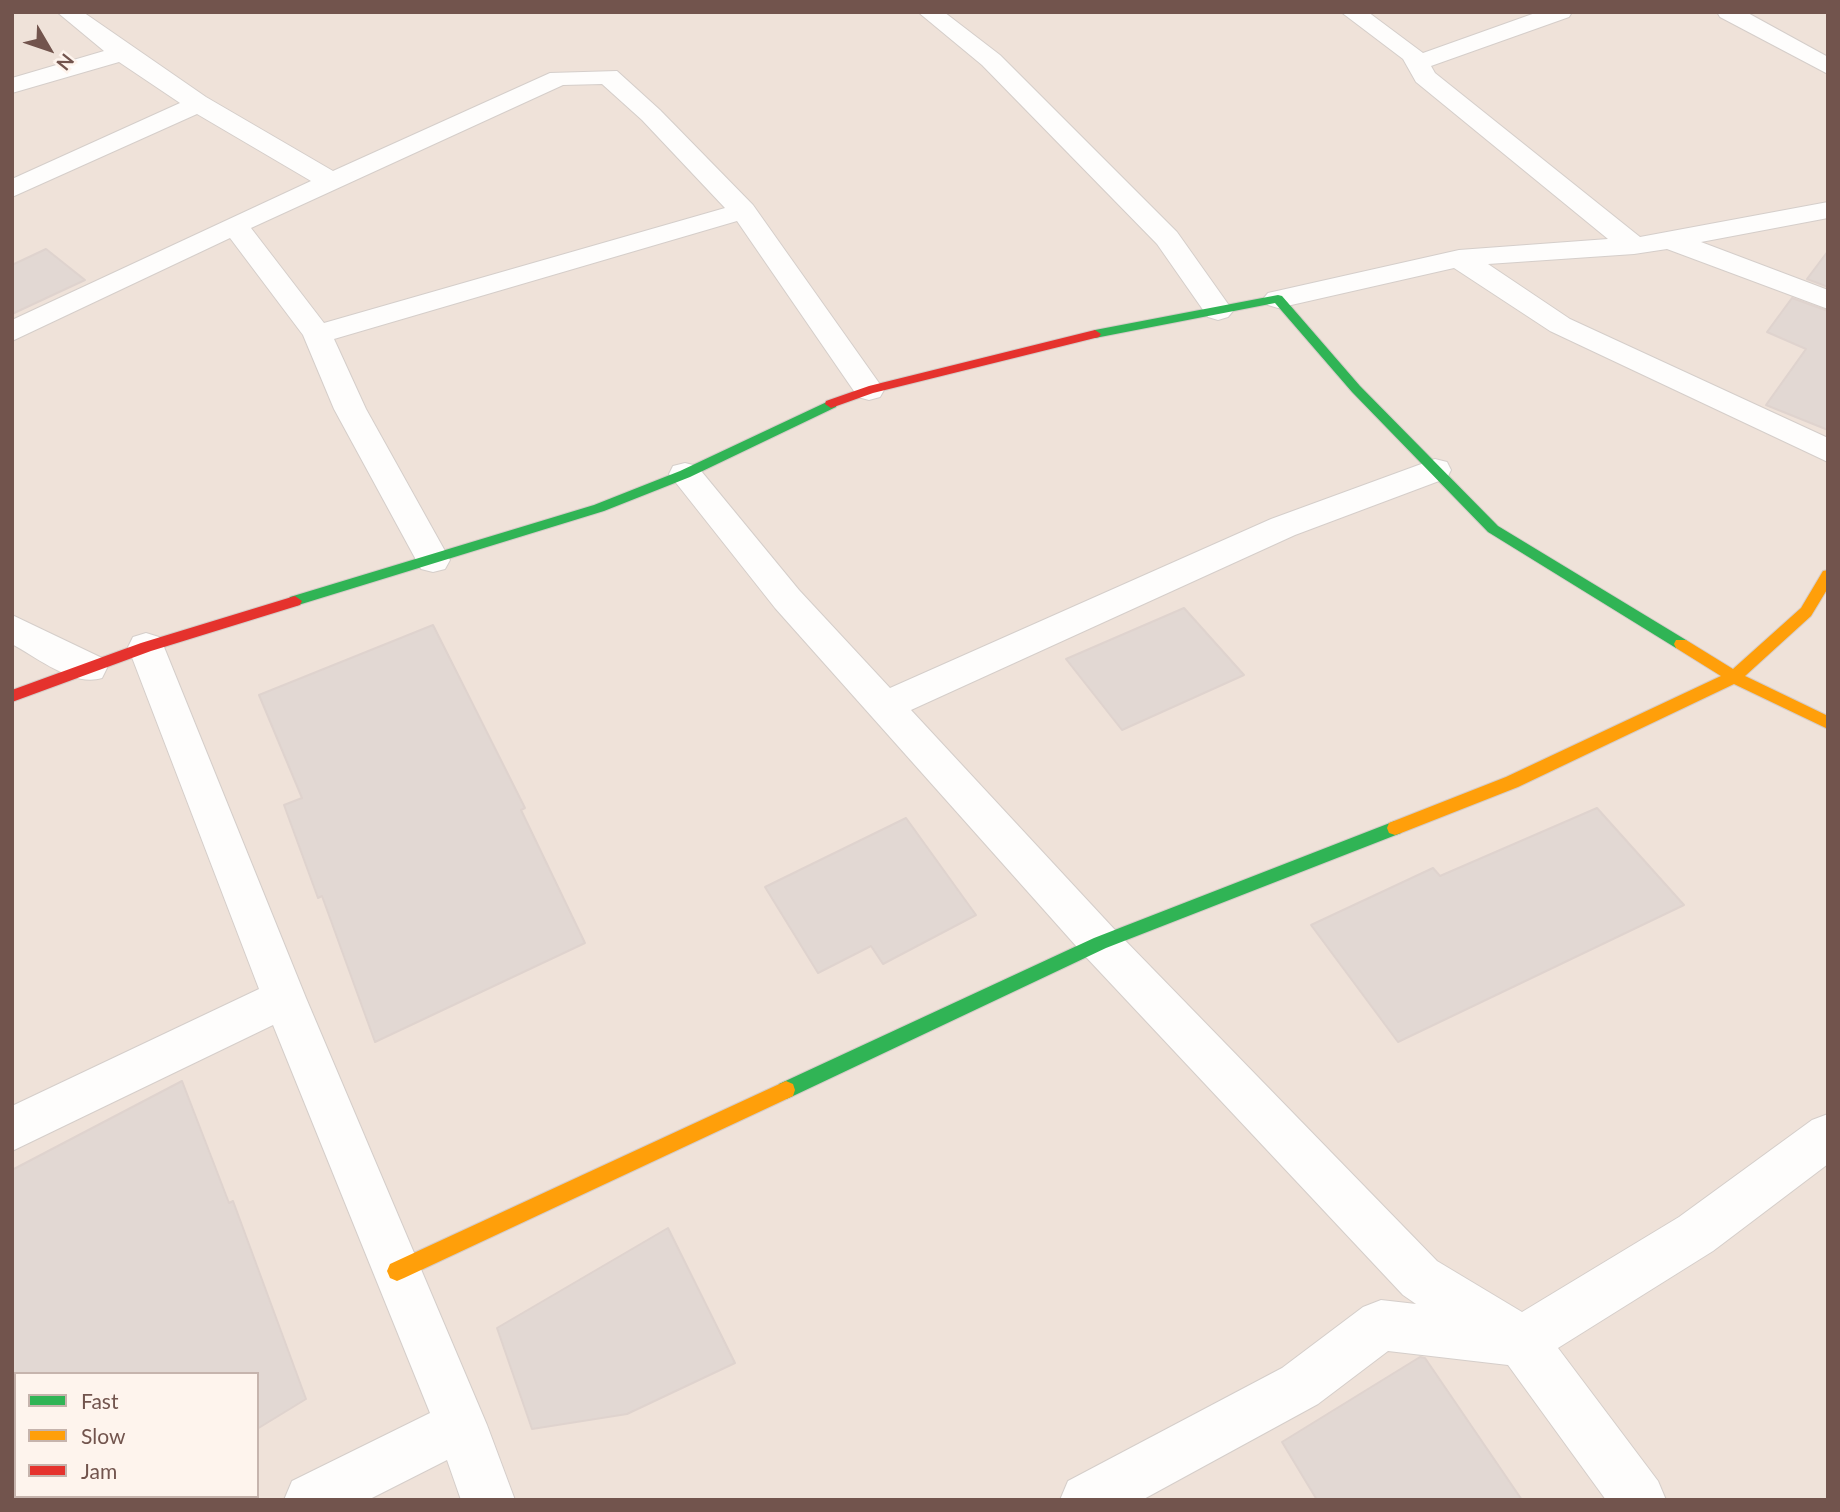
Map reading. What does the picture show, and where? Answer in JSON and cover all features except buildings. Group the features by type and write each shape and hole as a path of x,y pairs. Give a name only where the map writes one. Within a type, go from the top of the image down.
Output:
{"street":[{"path":"68,12 120,54 198,104 334,183"},
{"path":"929,12 991,60 1167,238 1218,311"},
{"path":"1352,12 1412,55 1425,77 1634,246"},
{"path":"1417,63 1561,12"},
{"path":"1728,12 1828,67"},
{"path":"12,86 120,54"},
{"path":"12,332 235,225 334,183 559,78 608,76 651,115 743,211 869,390"},
{"path":"12,189 198,104"},
{"path":"317,334 743,211"},
{"path":"12,696 146,647 599,508 685,474 812,411 869,390 1074,338 1278,299 1459,258 1634,246 1828,211"},
{"path":"235,225 317,334 350,409 433,560"},
{"path":"1670,240 1828,300"},
{"path":"1459,258 1560,325 1828,451"},
{"path":"1278,299 1356,388 1493,529 1734,677 1828,723"},
{"path":"885,706 1283,527 1435,470"},
{"path":"685,474 787,599 1100,943 1420,1278 1522,1341 1639,1500"},
{"path":"397,1271 1100,943 1512,782 1734,677 1806,612 1828,575"},
{"path":"12,628 89,668"},
{"path":"146,647 284,998 461,1425 488,1500"},
{"path":"12,1129 284,998"},
{"path":"1087,1500 1300,1386 1381,1325 1522,1341 1696,1234 1828,1136"},
{"path":"311,1500 461,1425"}],"shaded area":[{"path":"12,12 1828,12 1828,1500 12,1500"}],"traffic: fast":[{"path":"1095,334 1278,299 1356,389 1493,529 1681,644"},
{"path":"295,601 599,508 685,474 831,404"},
{"path":"786,1090 1100,943 1395,828"}],"traffic: slow":[{"path":"1395,828 1512,782 1734,677 1806,612 1828,575"},
{"path":"1681,644 1734,677 1828,723"},
{"path":"397,1271 786,1090"}],"traffic: jam":[{"path":"831,404 869,390 1095,334"},
{"path":"12,696 146,647 295,601"}]}
